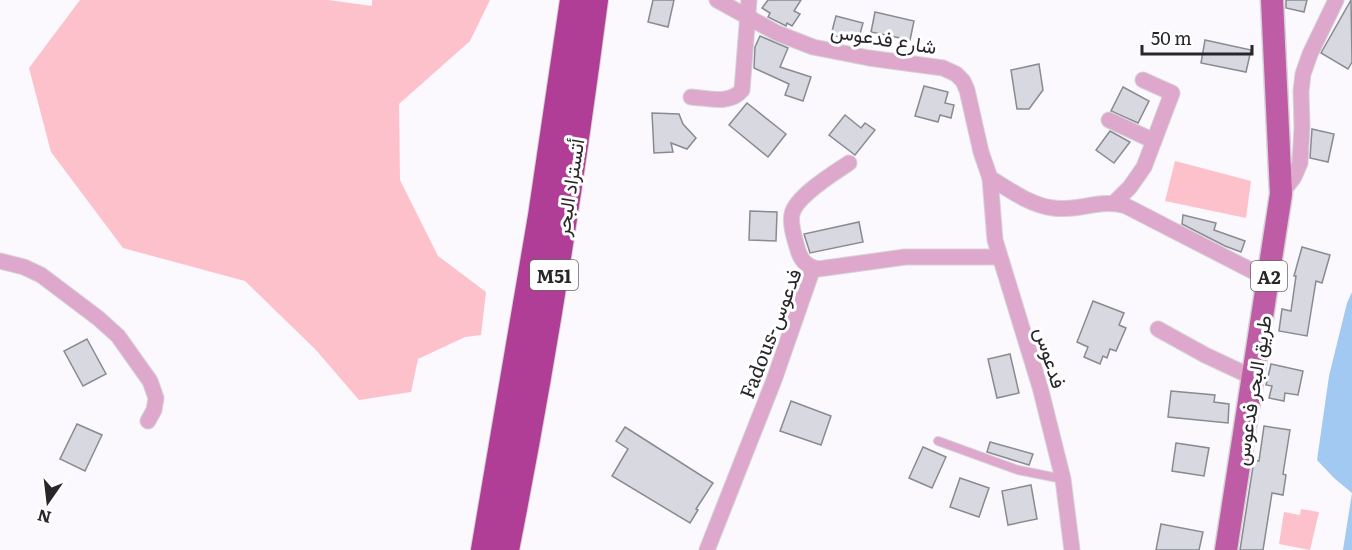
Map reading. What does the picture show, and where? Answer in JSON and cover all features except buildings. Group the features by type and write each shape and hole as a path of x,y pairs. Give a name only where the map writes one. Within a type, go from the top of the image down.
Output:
{"highway":[{"name":"أتستراد البحر","path":"484,550 541,216 573,0"},
{"name":"أتستراد البحر","path":"506,550 534,402 580,116 596,0"}],"main road":[{"name":"طريق البحر فدعوس","path":"1226,550 1281,194 1272,0"}],"street":[{"name":"شارع فدعوس","path":"717,0 777,33 813,47 869,58 944,68 956,74 963,81 967,90 981,152 990,178"},
{"path":"691,97 728,99 742,90 749,0"},
{"name":"طريق البحر فدعوس","path":"1281,194 1294,177 1300,163 1303,75 1310,54 1336,0"},
{"path":"1115,202 1144,167 1172,93 1143,80"},
{"path":"1109,120 1154,141"},
{"path":"813,268 802,260 797,250 792,212 808,194 849,163"},
{"path":"990,178 1032,202 1053,208 1115,202 1268,279"},
{"name":"فدعوس","path":"990,178 992,219 999,257 1040,387 1064,479 1072,550"},
{"name":"Fadous-فدعوس","path":"707,550 774,380 813,268 905,257 999,257"},
{"path":"0,261 24,267 41,275 118,336 150,381 156,398 154,410 148,421"},
{"path":"1158,328 1205,355 1254,378"}],"lane":[{"path":"938,441 1018,470 1064,479"}],"shaded area":[{"path":"80,0 328,0 372,6 372,0 490,0 470,41 399,104 400,180 438,256 486,292 481,335 465,337 418,359 411,392 359,400 316,350 245,281 123,248 51,152 29,68"},
{"path":"1175,161 1251,181 1246,218 1165,201"},
{"path":"1301,509 1319,512 1310,550 1279,544 1284,512 1300,515"}],"water":[{"path":"1352,292 1352,493 1317,460 1329,376 1347,303"},
{"path":"1352,493 1352,550 1343,550"}]}
